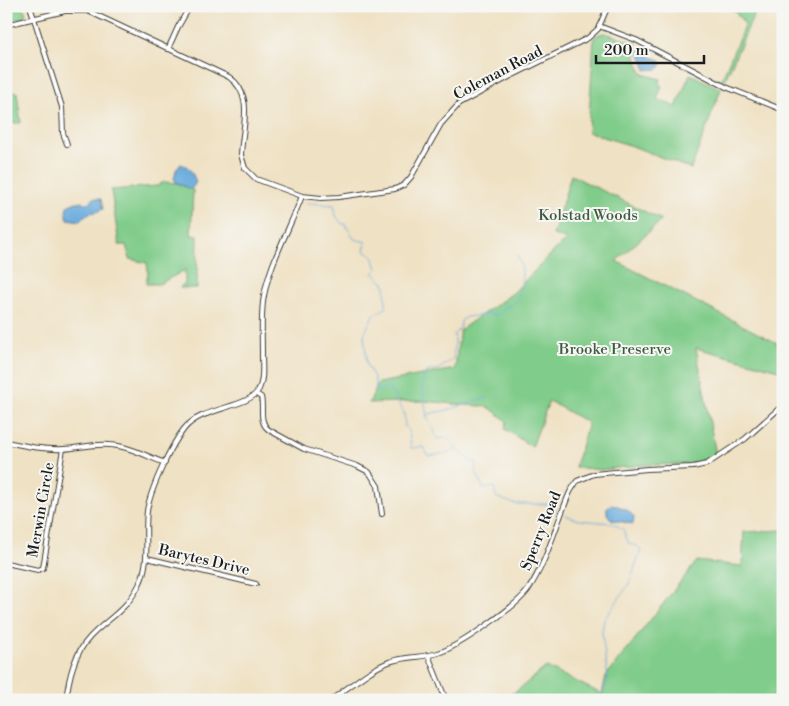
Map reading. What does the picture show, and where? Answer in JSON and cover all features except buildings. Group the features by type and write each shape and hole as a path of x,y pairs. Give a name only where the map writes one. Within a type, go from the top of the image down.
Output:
{"street":[{"path":"30,6 64,111 64,137 67,144"},
{"path":"168,49 190,6"},
{"path":"608,6 599,26 636,40 726,87 783,110"},
{"name":"Coleman Road","path":"6,25 65,11 88,11 219,72 234,81 244,94 246,105 242,155 245,168 251,176 263,183 302,196 321,198 339,198 384,192 400,187 414,173 445,118 459,104 523,70 580,43 594,34 599,26"},
{"path":"66,700 71,674 80,650 90,637 114,617 130,600 142,578 147,558 148,510 155,485 182,431 193,420 204,414 245,401 256,394 261,383 262,313 265,293 274,265 302,196"},
{"path":"256,394 261,397 262,420 264,426 269,430 304,449 357,466 369,472 378,486 382,514"},
{"name":"Sperry Road","path":"331,700 389,662 428,655 448,649 524,596 546,555 570,492 574,484 581,478 594,474 697,467 707,464 745,439 783,405"},
{"path":"6,442 25,446 63,449 110,445 166,463"},
{"name":"Merwin Circle","path":"6,563 38,570 43,568 63,449"},
{"name":"Barytes Drive","path":"147,558 256,584"},
{"path":"428,655 446,700"}],"green space":[{"path":"6,6 24,6 26,17 6,22"},
{"path":"730,6 758,6 724,82 721,81 745,24"},
{"path":"605,33 636,43 636,59 643,74 661,79 659,85 662,86 657,99 676,107 690,74 721,89 691,169 635,147 588,132 594,38 599,34"},
{"path":"17,92 21,123 6,123 6,93"},
{"name":"Brooke Preserve","path":"571,175 662,220 616,261 783,346 783,371 696,348 716,455 703,461 689,464 642,465 601,470 575,467 588,423 549,401 532,447 505,429 507,421 490,408 483,406 425,401 369,403 378,383 455,369 460,330 513,293 566,239 553,235"},
{"path":"164,182 177,183 193,190 191,235 198,236 197,288 180,288 182,285 185,285 185,270 159,284 146,284 147,263 130,259 126,245 119,245 111,190 157,186"},
{"path":"783,530 783,700 502,700 518,690 546,667 602,694 606,676 697,561 742,566 744,532"}],"water":[{"path":"640,47 645,49 648,56 661,60 661,66 658,69 646,70 638,49"},
{"path":"180,164 190,170 196,182 190,189 177,183 174,179"},
{"path":"93,198 101,199 103,209 89,214 80,221 68,219 67,206 76,202 90,203"},
{"path":"611,505 627,510 634,517 633,524 612,520 607,514 607,508"}],"waterway":[{"path":"307,203 334,205 336,216 342,224 345,224 354,239 366,242 364,251 373,256 377,269 373,273 385,284 386,308 373,315 364,335 367,365 374,377 377,392 388,386 404,413 405,427 409,430 411,448 424,447 428,456 448,453 457,449 471,461 477,463 475,469 483,489 494,487 496,497 514,504 552,504 557,512"},
{"path":"457,449 448,438 437,439 432,425 427,418 422,383 426,372 439,369 453,359 454,334 460,328 461,321 466,317 493,314 497,317 505,308 517,301 522,272 518,254"},
{"path":"427,415 487,398"},
{"path":"565,515 578,520 612,523 623,529 629,544 637,546 641,550 629,584 604,620 602,632 608,680 602,700"}],"park label":[{"name":"Kolstad Woods","path":"588,215"}]}
